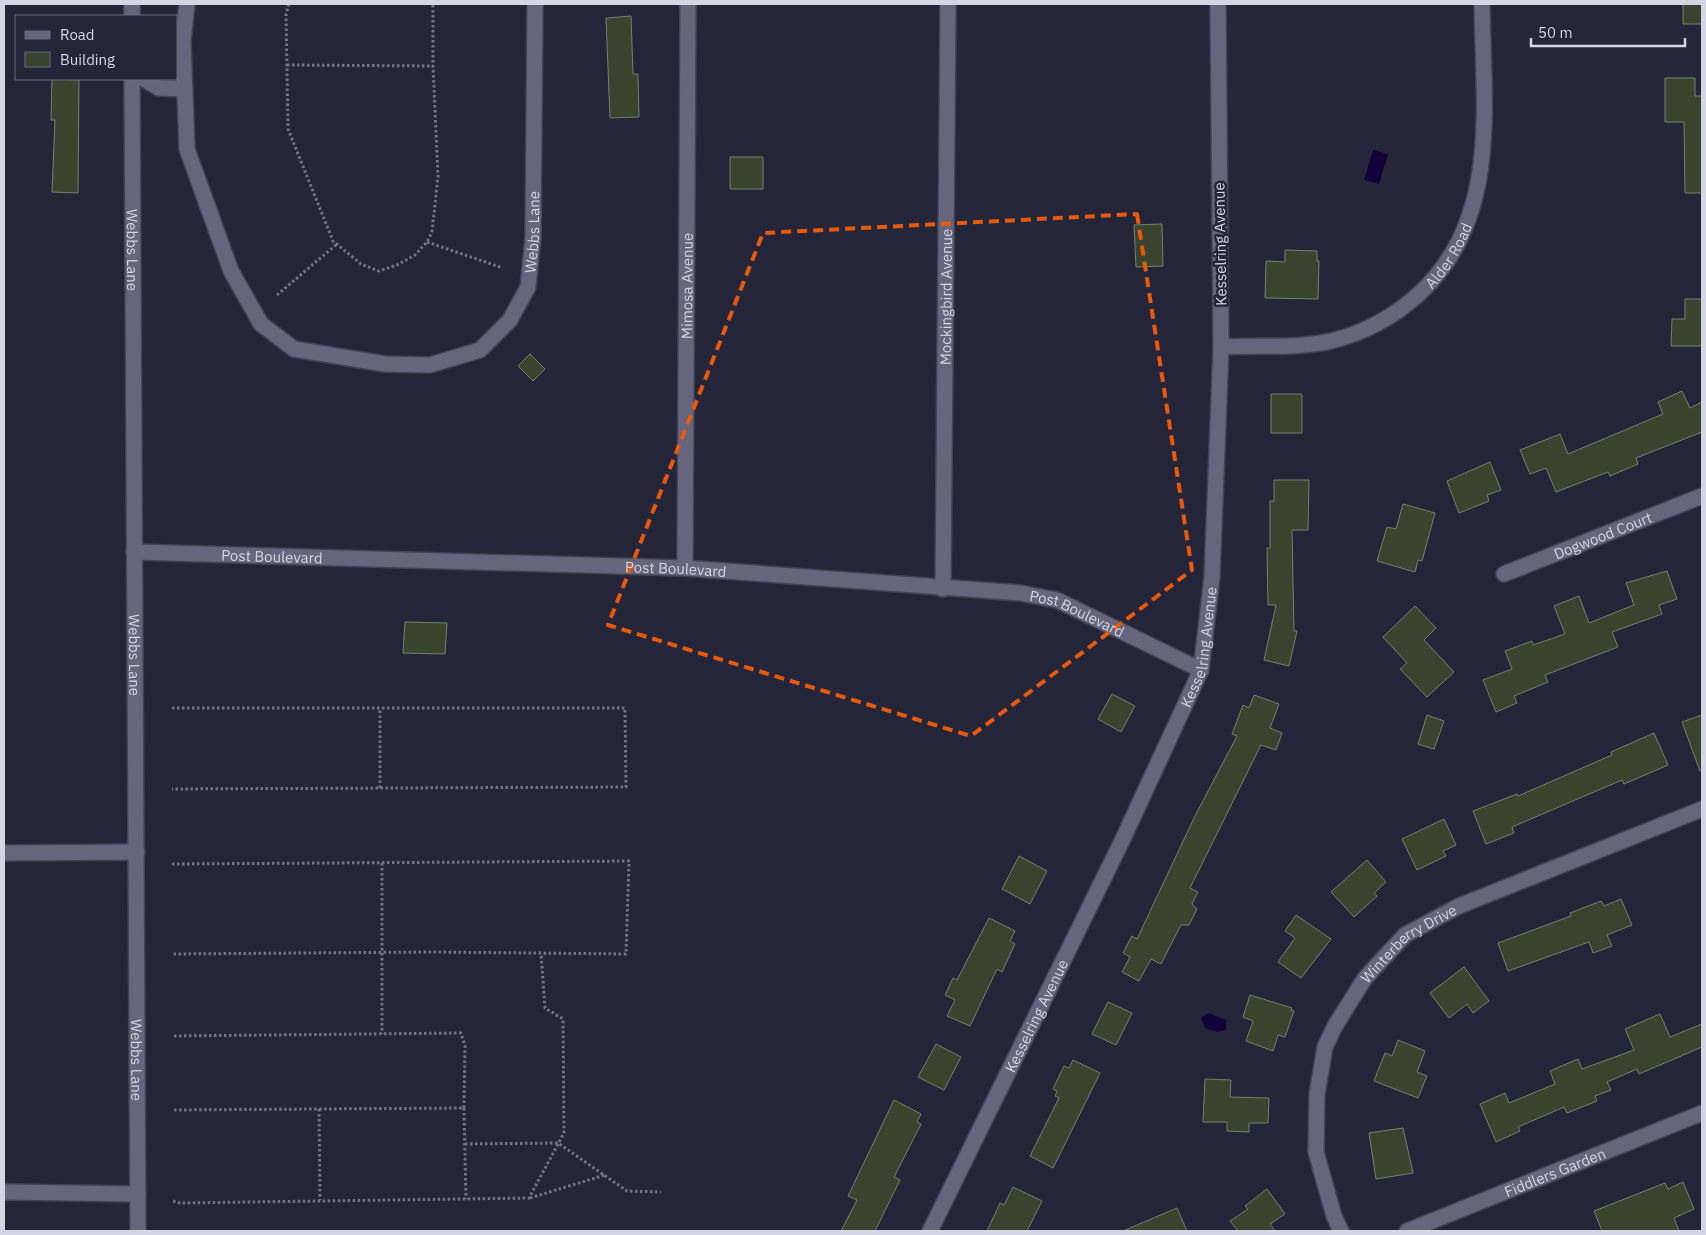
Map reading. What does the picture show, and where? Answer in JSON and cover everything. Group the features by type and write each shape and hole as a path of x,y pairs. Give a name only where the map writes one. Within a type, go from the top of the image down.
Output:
{"street":[{"name":"Webbs Lane","path":"187,4 180,41 185,89 187,150 231,271 262,324 294,349 385,364 430,365 480,350 510,320 528,287 533,227 535,4"},
{"name":"Mimosa Avenue","path":"685,568 688,4"},
{"name":"Mockingbird Avenue","path":"943,588 948,4"},
{"name":"Kesselring Avenue","path":"930,1231 1122,841 1201,670 1212,577 1221,347 1218,4"},
{"name":"Alder Road","path":"1221,347 1330,341 1360,331 1385,320 1407,305 1447,263 1462,237 1472,212 1479,179 1483,141 1482,4"},
{"name":"Webbs Lane","path":"132,80 138,1231"},
{"path":"146,80 159,88 185,89"},
{"name":"Dogwood Court","path":"1504,574 1702,496"},
{"name":"Post Boulevard","path":"134,552 685,568 1020,593 1057,600 1201,670"},
{"name":"Winterberry Drive","path":"1341,1231 1334,1216 1316,1152 1317,1094 1325,1047 1335,1026 1365,978 1405,935 1459,906 1702,809"},
{"path":"4,853 136,852"},
{"name":"Fiddlers Garden","path":"1408,1231 1702,1113"},
{"path":"4,1192 138,1194"}],"path":[{"path":"289,4 286,14 288,129 333,241 361,264 378,270 397,265 414,255 427,242 432,232 438,176 433,66 433,4"},
{"path":"287,65 433,66"},
{"path":"427,242 503,268"},
{"path":"277,295 337,244"},
{"path":"172,708 625,708 626,787 172,789"},
{"path":"380,708 380,788"},
{"path":"172,864 629,861 626,954 382,952 173,954"},
{"path":"382,863 382,1034"},
{"path":"529,1198 564,1132 563,1020 544,1008 541,953"},
{"path":"174,1036 461,1033 465,1046 464,1144 466,1200"},
{"path":"174,1110 464,1108"},
{"path":"319,1109 320,1200"},
{"path":"464,1144 558,1143 627,1191 661,1192"},
{"path":"173,1201 180,1203 529,1198 605,1176"}],"highlighted area":[{"path":"1137,214 1192,570 971,736 608,625 763,233"}],"shaded area":[{"path":"1373,150 1388,154 1379,184 1364,180"},
{"path":"1209,1013 1226,1020 1226,1030 1217,1032 1205,1028 1201,1018"}],"building":[{"path":"1683,4 1702,4 1702,24 1683,24"},
{"path":"631,16 633,74 638,74 639,117 610,118 606,18"},
{"path":"1665,78 1695,78 1695,96 1702,96 1702,193 1685,193 1684,122 1665,122"},
{"path":"52,80 79,80 78,193 52,192 55,120 51,120"},
{"path":"730,157 763,157 763,189 730,189"},
{"path":"1162,224 1163,266 1136,267 1134,225"},
{"path":"1285,250 1317,251 1317,261 1319,261 1318,299 1265,298 1266,261 1285,262"},
{"path":"1685,299 1702,299 1702,346 1671,346 1672,319 1685,319"},
{"path":"530,354 545,369 533,381 518,366"},
{"path":"1682,391 1690,408 1702,402 1702,432 1636,458 1638,464 1610,476 1608,472 1556,492 1546,468 1530,474 1520,450 1560,434 1568,454 1663,414 1658,402"},
{"path":"1271,394 1302,394 1302,433 1271,433"},
{"path":"1490,462 1501,490 1487,495 1489,501 1459,513 1447,481"},
{"path":"1274,480 1309,480 1308,530 1292,530 1294,631 1297,631 1289,666 1264,660 1276,605 1268,605 1267,548 1270,548 1270,501 1274,501"},
{"path":"1403,504 1435,513 1422,561 1418,560 1415,572 1377,561 1387,527 1396,529"},
{"path":"1667,571 1677,599 1659,605 1662,614 1612,632 1618,647 1545,675 1548,682 1514,696 1517,703 1496,712 1483,680 1512,669 1505,651 1532,641 1533,645 1565,634 1554,606 1579,596 1589,623 1634,605 1626,583"},
{"path":"1415,606 1436,628 1424,640 1454,672 1427,697 1400,669 1407,663 1383,637"},
{"path":"405,622 447,623 445,654 403,653"},
{"path":"1112,694 1135,706 1121,732 1098,719"},
{"path":"1254,695 1279,704 1270,728 1282,733 1276,750 1261,745 1190,888 1198,892 1192,904 1197,909 1189,925 1181,925 1161,964 1151,959 1139,981 1122,972 1130,957 1123,953 1132,936 1137,939 1195,816 1237,736 1232,734 1243,705 1249,708"},
{"path":"1427,715 1444,721 1434,749 1418,744"},
{"path":"1702,715 1702,770 1700,771 1682,722"},
{"path":"1654,733 1668,765 1624,784 1622,780 1512,827 1514,833 1486,844 1473,811 1517,794 1518,796 1612,755 1611,752"},
{"path":"1444,819 1456,845 1443,851 1446,856 1417,870 1402,839"},
{"path":"1019,856 1047,871 1030,904 1002,889"},
{"path":"1367,860 1386,882 1374,893 1377,896 1354,917 1331,892"},
{"path":"1621,899 1632,925 1607,935 1612,946 1593,953 1589,942 1508,971 1498,943 1571,916 1570,913 1601,901 1604,906"},
{"path":"1296,915 1331,939 1301,978 1278,962 1295,938 1285,931"},
{"path":"989,918 1015,931 1010,941 1015,944 1002,972 997,969 970,1026 947,1016 955,1000 945,995 953,978 957,980"},
{"path":"1464,967 1489,1001 1473,1013 1467,1004 1449,1018 1430,993"},
{"path":"1250,995 1292,1008 1291,1010 1294,1011 1285,1037 1278,1035 1273,1051 1246,1041 1253,1021 1243,1017"},
{"path":"1108,1002 1132,1013 1116,1045 1092,1034"},
{"path":"1660,1014 1670,1037 1702,1024 1702,1047 1639,1074 1637,1069 1607,1082 1611,1090 1595,1096 1597,1101 1567,1113 1564,1107 1518,1127 1520,1131 1496,1142 1480,1104 1505,1093 1509,1103 1555,1084 1550,1071 1578,1059 1582,1069 1634,1050 1625,1029"},
{"path":"1398,1040 1425,1051 1417,1072 1427,1076 1418,1098 1374,1081 1385,1053 1392,1056"},
{"path":"936,1044 961,1057 944,1090 918,1077"},
{"path":"1073,1060 1100,1073 1053,1168 1030,1156 1059,1098 1055,1096 1057,1091 1053,1089 1064,1066 1069,1068"},
{"path":"1205,1079 1231,1080 1230,1097 1269,1098 1268,1123 1249,1123 1249,1132 1227,1131 1227,1122 1203,1122"},
{"path":"894,1100 921,1114 917,1122 921,1124 894,1177 900,1180 875,1231 841,1231 857,1200 848,1196"},
{"path":"1403,1128 1413,1173 1376,1179 1369,1133"},
{"path":"1683,1182 1694,1209 1674,1218 1679,1231 1602,1231 1594,1211 1665,1183 1668,1189"},
{"path":"1013,1187 1042,1201 1027,1231 987,1231 1000,1203 1004,1205"},
{"path":"1267,1189 1285,1214 1270,1224 1275,1231 1238,1231 1230,1221 1248,1209 1245,1206"},
{"path":"1177,1208 1187,1231 1123,1231"}]}
